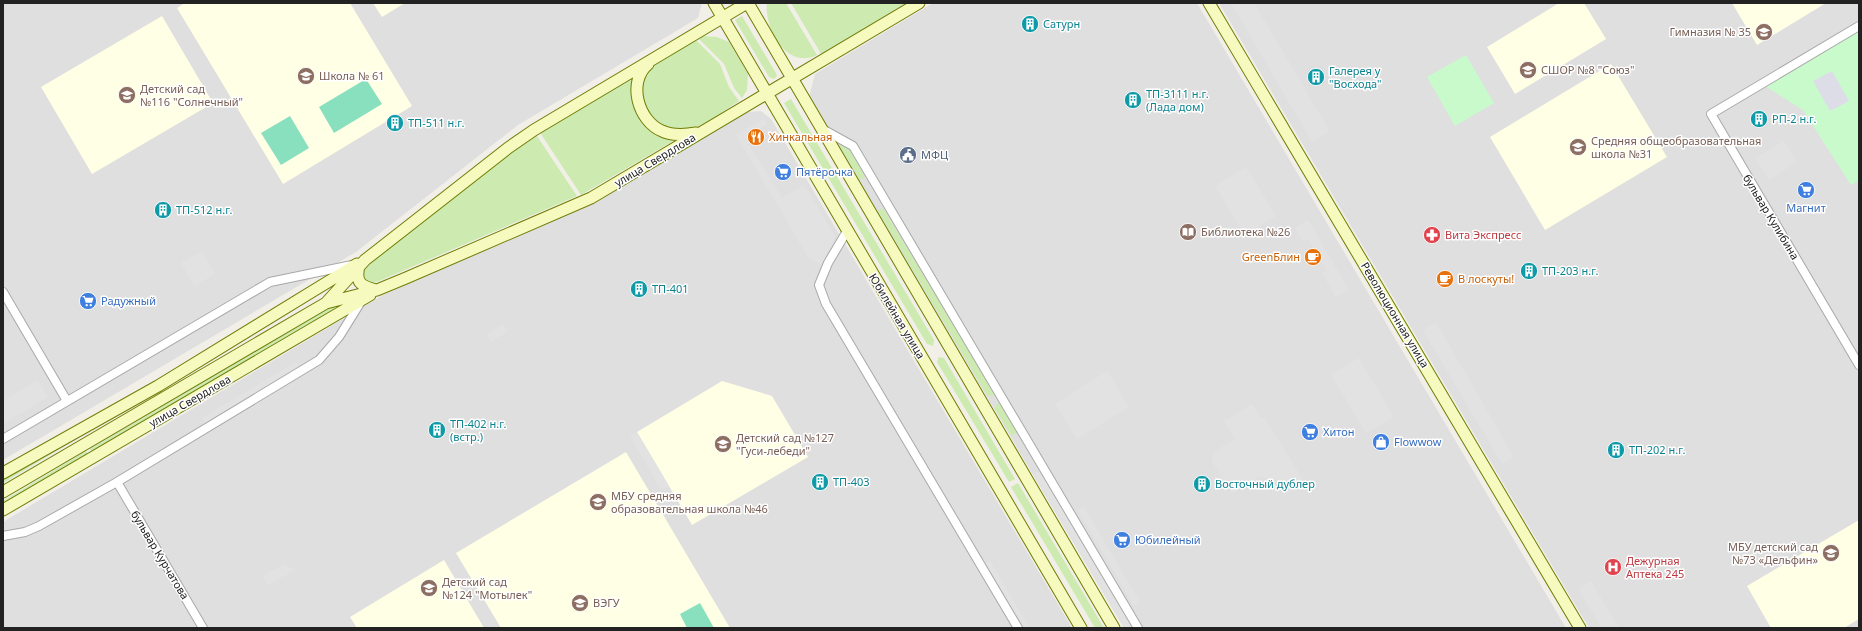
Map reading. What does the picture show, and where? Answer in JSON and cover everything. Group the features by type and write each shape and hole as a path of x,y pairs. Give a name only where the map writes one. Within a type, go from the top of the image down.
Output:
{"main road":[{"name":"Юбилейная улица","path":"714,3 1081,628"},
{"name":"улица Свердлова","path":"3,473 158,386 360,263 508,148 534,130 747,3"},
{"path":"747,3 824,130 1114,628"},
{"name":"улица Свердлова","path":"3,492 326,303 377,290 591,198 919,3"},
{"name":"Революционная улица","path":"1209,3 1580,628"},
{"path":"652,59 640,72 638,83 637,94 645,117 656,128 674,134 684,135 703,132"},
{"name":"улица Свердлова","path":"326,303 360,263"},
{"path":"360,263 357,275 360,282 363,286 377,290"},
{"name":"улица Свердлова","path":"3,510 377,290"}],"street":[{"name":"бульвар Кулибина","path":"1859,26 1711,114 1859,364"},
{"path":"824,130 853,146 1138,628"},
{"path":"847,231 828,263 819,285 826,304 1018,628"},
{"path":"3,439 270,282 360,263"},
{"path":"3,292 67,401"},
{"path":"3,536 25,532 39,526 117,482 319,360 339,337 363,299"},
{"name":"бульвар Курчатова","path":"117,482 203,628"}],"shaded area":[{"path":"3,3 702,3 698,18 518,125 356,252 3,460"},
{"name":"Школа № 61","path":"185,3 350,3 412,106 283,184 177,8"},
{"path":"373,3 405,3 382,17"},
{"path":"933,3 1197,3 1566,628 1124,628 809,97 815,74"},
{"path":"1219,3 1859,3 1859,628 1589,628"},
{"path":"1231,3 1254,3 1330,131 1312,142"},
{"name":"СШОР №8 \"Союз\"","path":"1559,3 1584,3 1606,39 1515,94 1487,47"},
{"name":"Гимназия № 35","path":"1732,3 1826,3 1757,45"},
{"name":"Детский сад №116 \"Солнечный\"","path":"162,16 213,103 92,174 41,87"},
{"name":"Средняя общеобразовательная школа №31","path":"1611,64 1667,157 1545,230 1490,137"},
{"path":"1832,71 1849,101 1830,111 1813,81"},
{"path":"761,111 771,119 1072,628 3,628 3,522 383,295 602,198 748,112"},
{"path":"763,119 767,124 745,138 782,198 804,185 835,236 822,265 808,257 736,135"},
{"path":"1784,141 1797,162 1769,180 1755,158"},
{"path":"1246,167 1276,216 1245,235 1215,186"},
{"path":"1308,220 1349,290 1336,297 1322,273 1327,271 1308,239 1303,242 1295,228"},
{"path":"202,251 215,274 194,286 181,263"},
{"path":"1436,322 1514,457 1502,464 1423,330"},
{"path":"503,324 507,332 491,342 487,334"},
{"path":"1359,358 1394,417 1366,433 1331,375"},
{"path":"296,362 300,368 206,424 202,418"},
{"path":"1107,371 1129,407 1077,439 1055,404"},
{"path":"38,380 48,397 3,424 3,401"},
{"name":"Детский сад №127 \"Гуси-лебеди\"","path":"722,381 772,396 808,457 692,525 637,432"},
{"path":"1252,404 1260,417 1265,418 1305,483 1285,495 1275,479 1259,477 1232,493 1211,460 1215,451 1235,439 1224,421"},
{"path":"637,432 669,486 661,490 630,436"},
{"name":"МБУ средняя образовательная школа №46","path":"626,452 730,628 501,628 456,553"},
{"path":"1041,470 1134,628 1125,628 1034,474"},
{"path":"1084,507 1140,602 1134,606 1078,510"},
{"name":"МБУ детский сад №73 «Дельфин»","path":"1859,520 1859,619 1844,628 1771,628 1747,586"},
{"name":"Детский сад №124 \"Мотылек\"","path":"444,560 484,628 357,628 350,617"},
{"path":"990,561 1030,628 1022,628 984,565"},
{"path":"284,564 295,570 268,585 263,576"},
{"path":"1591,581 1619,628 1602,628 1578,589"}],"green space":[{"path":"767,3 786,3 817,55 806,58 796,57 787,52 774,35 769,24"},
{"path":"791,3 907,3 821,54"},
{"path":"742,16 776,73 777,76 774,79 769,77 735,20"},
{"path":"1859,27 1859,180 1851,185 1803,110 1762,84"},
{"path":"703,36 717,37 729,42 748,74 747,90 742,98 734,88 724,64 698,38"},
{"path":"692,38 697,41 720,64 729,87 739,101 711,120 699,126 683,129 672,128 662,124 646,109 642,88 650,65"},
{"path":"1466,55 1494,103 1455,126 1427,77"},
{"path":"635,72 633,96 638,116 651,131 673,141 581,195 539,131"},
{"path":"366,79 382,104 334,133 319,107"},
{"path":"791,99 934,340 933,346 927,344 784,103"},
{"path":"290,116 309,148 281,165 261,133"},
{"path":"535,133 577,196 372,284 366,284 361,272 362,268"},
{"path":"841,143 850,148 865,177 860,180 839,145"},
{"path":"883,208 994,391 993,396 987,395 878,211"},
{"path":"332,306 335,307 335,309 92,453 90,449"},
{"path":"939,357 944,358 1015,479 1009,482 937,362"},
{"path":"997,403 1002,405 1018,432 1012,436 995,409"},
{"path":"76,435 78,438 3,483 3,478"},
{"path":"86,451 88,455 3,506 3,501"},
{"path":"1018,483 1104,628 1095,628 1011,487"},
{"path":"700,603 714,628 687,628 680,614"}],"place":[{"name":"Сатурн","path":"1030,24"},
{"name":"Гимназия № 35","path":"1764,32"},
{"name":"СШОР №8 \"Союз\"","path":"1528,70"},
{"name":"Школа № 61","path":"306,76"},
{"name":"Галерея у \"Восхода\"","path":"1316,77"},
{"name":"Детский сад №116 \"Солнечный\"","path":"127,95"},
{"name":"ТП-3111 н.г. (Лада дом)","path":"1133,100"},
{"name":"РП-2 н.г.","path":"1759,119"},
{"name":"ТП-511 н.г.","path":"395,123"},
{"name":"Хинкальная","path":"756,137"},
{"name":"Средняя общеобразовательная школа №31","path":"1578,147"},
{"name":"МФЦ","path":"908,155"},
{"name":"Пятёрочка","path":"783,172"},
{"name":"Магнит","path":"1806,190"},
{"name":"ТП-512 н.г.","path":"163,210"},
{"name":"Библиотека №26","path":"1188,232"},
{"name":"Вита Экспресс","path":"1432,235"},
{"name":"GreenБлин","path":"1313,257"},
{"name":"ТП-203 н.г.","path":"1529,271"},
{"name":"В лоскуты!","path":"1445,279"},
{"name":"ТП-401","path":"639,289"},
{"name":"Радужный","path":"88,301"},
{"name":"ТП-402 н.г. (встр.)","path":"437,430"},
{"name":"Хитон","path":"1310,432"},
{"name":"Flowwow","path":"1381,442"},
{"name":"Детский сад №127 \"Гуси-лебеди\"","path":"723,444"},
{"name":"ТП-202 н.г.","path":"1616,450"},
{"name":"ТП-403","path":"820,482"},
{"name":"Восточный дублер","path":"1202,484"},
{"name":"МБУ средняя образовательная школа №46","path":"598,502"},
{"name":"Юбилейный","path":"1122,540"},
{"name":"МБУ детский сад №73 «Дельфин»","path":"1831,553"},
{"name":"Дежурная Аптека 245","path":"1613,567"},
{"name":"Детский сад №124 \"Мотылек\"","path":"429,588"},
{"name":"ВЭГУ","path":"580,603"}]}
